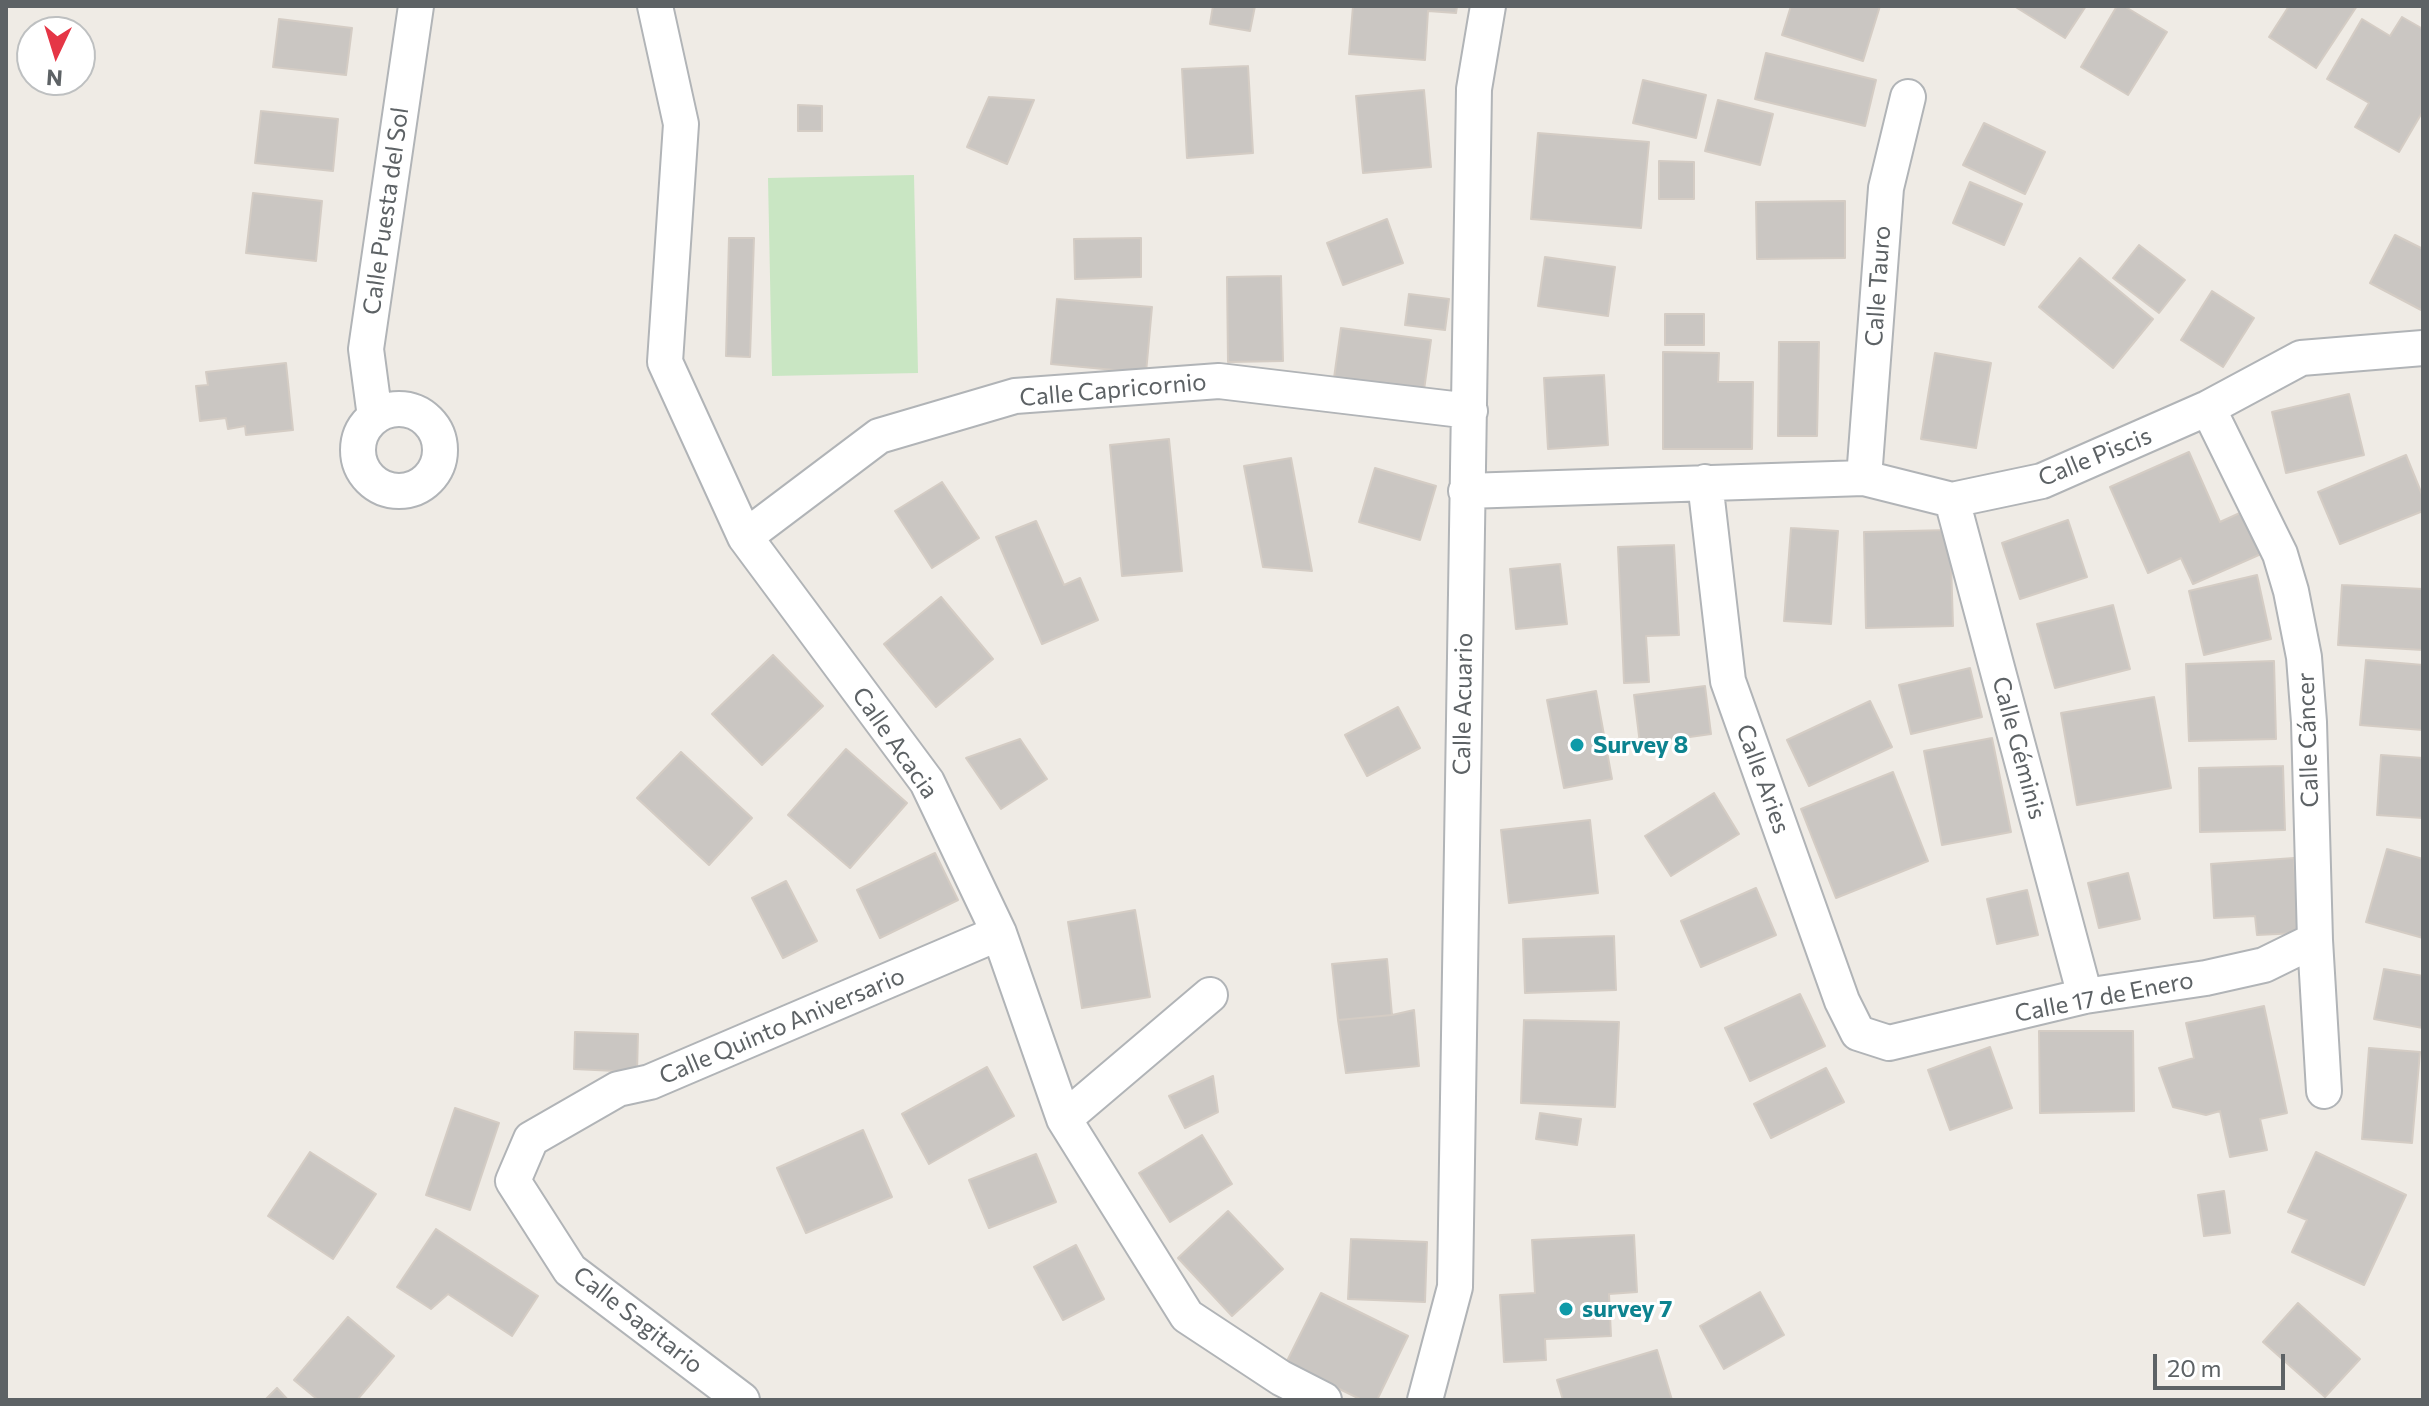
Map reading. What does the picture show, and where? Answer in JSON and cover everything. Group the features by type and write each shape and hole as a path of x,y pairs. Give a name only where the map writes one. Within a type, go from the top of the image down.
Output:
{"street":[{"name":"Calle Puesta del Sol","path":"375,417 366,349 416,6"},
{"name":"Calle Acacia","path":"655,6 681,124 665,362 745,537 927,782 999,933 1064,1119 1187,1316 1281,1378 1324,1400"},
{"name":"Calle Acuario","path":"1425,1400 1455,1287 1474,89 1488,6"},
{"name":"Calle Tauro","path":"1864,478 1886,188 1908,97"},
{"name":"Calle Piscis","path":"1466,491 1864,478 1952,500 2042,481 2208,408 2301,358 2423,348"},
{"name":"Calle Capricornio","path":"745,537 879,436 1015,396 1219,381 1470,411"},
{"name":"Calle Cáncer","path":"2208,408 2280,554 2302,644 2309,722 2315,940 2324,1091"},
{"name":"Calle Aries","path":"1705,482 1728,681 1842,1001 1858,1033 1889,1043"},
{"name":"Calle Géminis","path":"1952,500 2085,996"},
{"name":"Calle Quinto Aniversario","path":"566,1119 618,1089 650,1082 999,933"},
{"name":"Calle 17 de Enero","path":"1889,1043 2085,996 2206,978 2264,965 2315,940"},
{"path":"1064,1119 1210,995"},
{"name":"Calle Sagitario","path":"566,1119 531,1139 513,1181 521,1194 570,1270 742,1400"}],"green space":[{"path":"914,175 918,373 772,376 768,178"}],"building":[{"path":"1213,6 1255,6 1250,31 1210,24"},
{"path":"1353,6 1457,6 1456,13 1428,11 1425,60 1349,54"},
{"path":"1791,6 1880,6 1863,61 1782,35"},
{"path":"2014,6 2086,6 2065,38"},
{"path":"2117,6 2124,6 2167,32 2128,95 2081,67"},
{"path":"2289,6 2357,6 2316,68 2269,37"},
{"path":"2402,17 2423,29 2423,111 2399,152 2355,127 2369,103 2327,79 2362,19 2390,36"},
{"path":"279,19 352,28 346,75 273,67"},
{"path":"1766,53 1876,80 1865,126 1755,99"},
{"path":"1248,66 1253,153 1187,158 1182,69"},
{"path":"1643,80 1706,95 1696,138 1633,123"},
{"path":"1424,90 1431,167 1363,173 1356,96"},
{"path":"989,97 1034,100 1007,164 967,147"},
{"path":"1718,100 1773,114 1760,165 1705,151"},
{"path":"798,105 822,106 822,131 798,131"},
{"path":"261,111 338,119 333,171 255,163"},
{"path":"1984,123 2045,152 2025,194 1963,165"},
{"path":"1538,133 1649,142 1641,228 1531,219"},
{"path":"1659,161 1694,162 1694,199 1659,199"},
{"path":"1970,182 2022,204 2004,245 1953,223"},
{"path":"253,193 322,201 316,261 246,253"},
{"path":"1845,201 1845,258 1757,259 1756,202"},
{"path":"1387,219 1403,263 1343,285 1327,243"},
{"path":"2395,235 2423,249 2423,311 2370,283"},
{"path":"729,238 754,238 750,357 726,356"},
{"path":"1141,238 1141,277 1075,279 1074,239"},
{"path":"2139,245 2185,280 2159,313 2113,278"},
{"path":"1545,257 1615,267 1608,316 1538,306"},
{"path":"2080,258 2153,319 2113,368 2039,307"},
{"path":"1281,276 1283,361 1228,362 1227,277"},
{"path":"2212,291 2254,318 2223,367 2181,340"},
{"path":"1409,294 1449,299 1445,330 1405,325"},
{"path":"1057,299 1152,307 1146,373 1051,364"},
{"path":"1665,314 1704,314 1704,345 1665,345"},
{"path":"1341,328 1431,340 1424,390 1334,378"},
{"path":"1779,342 1819,342 1817,436 1778,436"},
{"path":"1663,352 1719,353 1718,382 1753,382 1752,449 1663,449"},
{"path":"1935,353 1991,363 1976,448 1921,439"},
{"path":"286,363 293,430 246,435 245,426 228,429 226,418 200,421 196,386 208,385 206,372"},
{"path":"1604,375 1608,445 1548,449 1544,378"},
{"path":"2349,394 2364,455 2286,473 2272,412"},
{"path":"1169,439 1182,571 1122,576 1110,445"},
{"path":"2189,452 2220,522 2242,512 2261,554 2193,584 2181,558 2148,573 2110,487"},
{"path":"2406,455 2423,497 2423,511 2340,544 2318,492"},
{"path":"1291,458 1312,571 1263,567 1244,466"},
{"path":"1375,468 1436,486 1420,540 1359,522"},
{"path":"942,482 979,538 932,568 895,511"},
{"path":"2068,520 2087,577 2020,599 2002,543"},
{"path":"1036,521 1064,585 1080,578 1098,620 1042,644 996,537"},
{"path":"1791,528 1838,531 1831,624 1784,621"},
{"path":"1950,530 1953,626 1866,628 1864,532"},
{"path":"1674,545 1679,635 1646,636 1649,682 1624,683 1618,547"},
{"path":"1560,564 1567,624 1516,629 1510,569"},
{"path":"2257,575 2271,639 2204,655 2189,591"},
{"path":"2342,585 2423,589 2423,650 2338,645"},
{"path":"941,597 993,659 936,707 884,644"},
{"path":"2113,605 2130,669 2055,688 2037,624"},
{"path":"773,655 823,706 762,765 712,714"},
{"path":"2366,660 2423,665 2423,730 2360,725"},
{"path":"2274,661 2276,739 2189,741 2186,664"},
{"path":"1970,668 1982,717 1911,734 1899,685"},
{"path":"1705,686 1711,734 1640,744 1634,695"},
{"path":"1596,691 1612,779 1564,788 1547,700"},
{"path":"2154,697 2171,788 2077,805 2061,713"},
{"path":"1870,701 1892,747 1809,786 1787,740"},
{"path":"1398,707 1420,748 1367,776 1345,735"},
{"path":"1992,738 2011,832 1942,845 1924,751"},
{"path":"1020,739 1047,779 1001,809 966,758"},
{"path":"846,749 907,803 850,868 788,815"},
{"path":"681,752 752,818 709,865 637,798"},
{"path":"2381,755 2423,758 2423,818 2377,815"},
{"path":"2283,766 2285,830 2200,832 2199,768"},
{"path":"1893,772 1928,861 1836,898 1801,809"},
{"path":"1714,793 1739,834 1671,876 1645,836"},
{"path":"1590,820 1598,893 1509,903 1501,830"},
{"path":"2387,849 2423,859 2423,938 2366,922"},
{"path":"935,853 958,900 880,938 857,890"},
{"path":"2294,858 2298,933 2257,935 2255,916 2214,918 2211,864"},
{"path":"2128,873 2140,919 2099,928 2088,883"},
{"path":"786,881 817,941 783,958 752,898"},
{"path":"1756,888 1776,935 1701,967 1681,921"},
{"path":"2027,890 2038,935 1997,944 1987,899"},
{"path":"1135,910 1150,997 1082,1008 1068,922"},
{"path":"1614,936 1616,990 1525,993 1523,939"},
{"path":"1387,959 1392,1015 1338,1020 1332,964"},
{"path":"2384,969 2423,976 2423,1028 2374,1019"},
{"path":"1800,994 1825,1046 1750,1081 1725,1028"},
{"path":"2264,1006 2287,1113 2260,1119 2267,1150 2230,1157 2220,1111 2206,1115 2173,1107 2159,1068 2194,1058 2186,1023"},
{"path":"1414,1010 1419,1066 1346,1073 1338,1020"},
{"path":"1524,1020 1619,1022 1615,1107 1521,1103"},
{"path":"2039,1031 2133,1031 2134,1111 2040,1113"},
{"path":"575,1032 638,1034 637,1072 574,1069"},
{"path":"1990,1047 2012,1108 1950,1130 1928,1070"},
{"path":"2369,1048 2420,1052 2412,1143 2362,1139"},
{"path":"987,1067 1014,1116 929,1164 902,1114"},
{"path":"1826,1068 1844,1102 1771,1138 1754,1104"},
{"path":"1213,1076 1218,1112 1185,1128 1169,1096"},
{"path":"455,1108 499,1123 470,1210 426,1195"},
{"path":"1540,1113 1581,1119 1577,1145 1536,1139"},
{"path":"863,1130 892,1197 806,1233 777,1168"},
{"path":"1202,1135 1232,1184 1170,1222 1139,1173"},
{"path":"310,1152 376,1194 333,1259 268,1216"},
{"path":"2316,1152 2406,1195 2364,1285 2292,1252 2307,1220 2288,1212"},
{"path":"1036,1154 1056,1202 989,1228 969,1180"},
{"path":"2224,1191 2230,1233 2204,1236 2198,1195"},
{"path":"1228,1211 1283,1269 1232,1316 1178,1258"},
{"path":"436,1229 538,1296 512,1336 448,1294 431,1309 397,1287"},
{"path":"1634,1235 1637,1292 1609,1294 1611,1336 1545,1339 1546,1360 1504,1362 1500,1295 1535,1293 1532,1240"},
{"path":"1351,1239 1427,1242 1425,1302 1348,1299"},
{"path":"1076,1245 1104,1299 1063,1320 1034,1267"},
{"path":"1760,1292 1784,1335 1724,1369 1700,1326"},
{"path":"1321,1293 1408,1336 1377,1400 1362,1400 1286,1363"},
{"path":"2298,1303 2360,1359 2325,1397 2263,1342"},
{"path":"348,1317 394,1356 357,1400 318,1400 294,1380"},
{"path":"1657,1350 1672,1400 1563,1400 1557,1380"},
{"path":"277,1388 288,1400 265,1400"}],"place":[{"name":"Survey 8","path":"1577,745"},
{"name":"survey 7","path":"1566,1309"}]}
